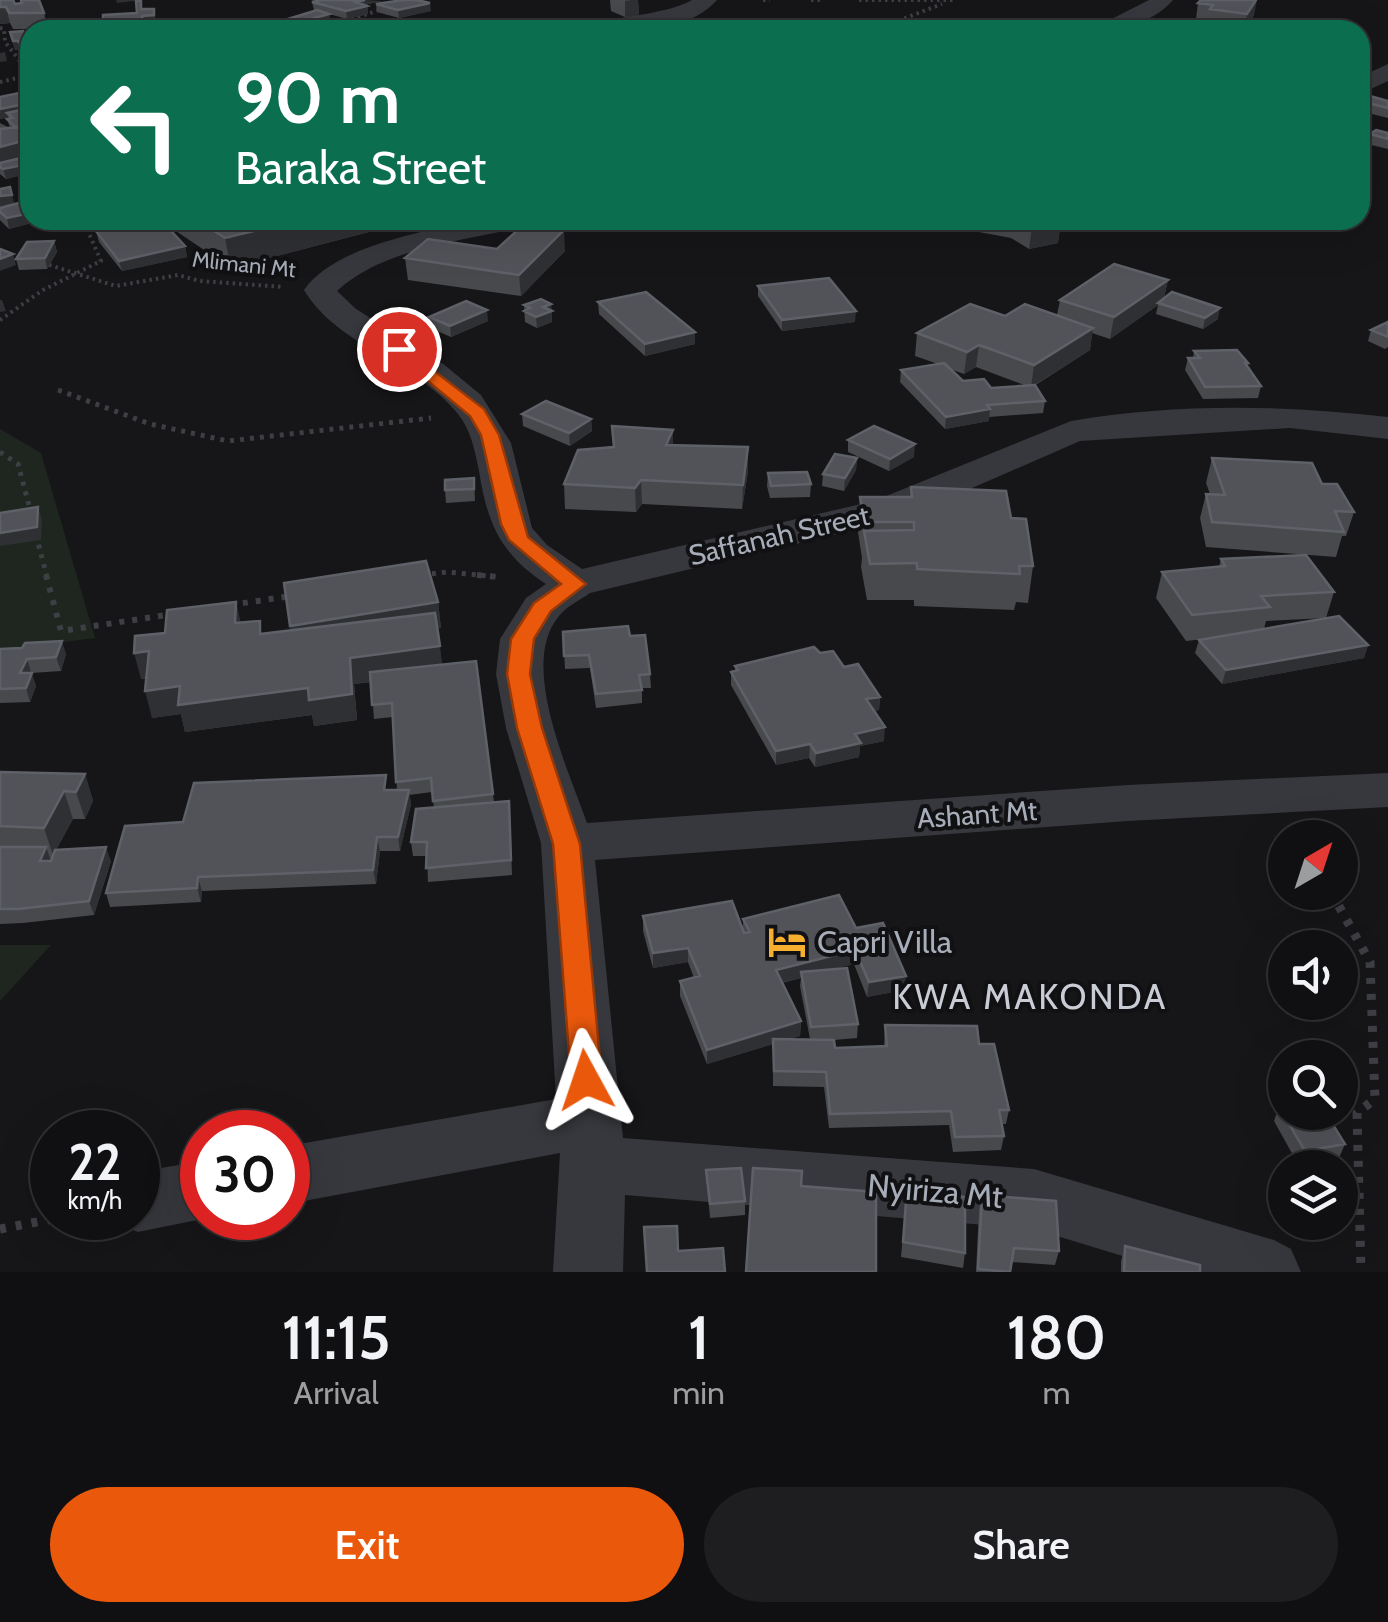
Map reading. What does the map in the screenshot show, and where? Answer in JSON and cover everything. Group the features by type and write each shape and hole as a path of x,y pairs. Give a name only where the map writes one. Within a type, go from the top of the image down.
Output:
{"street":[{"path":"651,20 707,0"},
{"path":"1126,20 1163,0"},
{"path":"479,230 358,263 328,280 320,290 333,307 399,349 477,413 490,435 511,524 519,540 575,584 542,607 523,639 519,674 530,728 567,844 591,1142 588,1272"},
{"name":"Saffanah Street","path":"575,584 887,510 1071,432 1105,426 1290,417 1388,428"},
{"name":"Ashant Mt","path":"567,844 1128,803 1388,790"},
{"name":"Nyiriza Mt","path":"310,1173 591,1142 1034,1199 1250,1263 1266,1272"}],"path":[{"path":"763,0 770,0"},
{"path":"811,0 820,0"},
{"path":"860,0 956,0"},
{"path":"900,20 948,1"},
{"path":"350,20 388,7"},
{"path":"0,28 20,62"},
{"path":"0,320 16,313 46,287 86,274 101,261 88,230"},
{"name":"Mlimani Mt","path":"34,261 116,286 178,275 200,281 320,290"},
{"path":"58,390 150,424 228,442 477,413"},
{"path":"0,452 18,464 61,631 177,613"},
{"path":"408,578 447,572 575,584"},
{"path":"216,607 293,596"},
{"path":"1342,910 1370,962 1376,1099 1357,1112 1361,1272"},
{"path":"0,1229 30,1223"}],"shaded area":[{"path":"0,429 41,453 95,638 0,650"},
{"path":"0,945 51,945 0,1001"}],"building":[{"path":"0,0 13,0 15,4 39,0 44,13 9,13 6,7 0,7"},
{"path":"365,0 356,2 367,6 346,11 312,2"},
{"path":"403,0 430,3 398,10 376,4"},
{"path":"1256,0 1247,14 1210,9 1213,5 1198,3"},
{"path":"136,1 141,1 141,9 154,9 154,15 142,16 143,20 103,20 103,15 137,13"},
{"path":"317,10 329,14 306,20 288,19"},
{"path":"20,31 20,44 13,41 10,32"},
{"path":"19,93 20,105 0,109 0,97"},
{"path":"1370,96 1388,101 1388,108 1370,104"},
{"path":"20,110 20,127 7,119 13,118 7,113"},
{"path":"20,127 20,142 0,147 0,129"},
{"path":"1376,130 1388,133 1388,139 1370,134"},
{"path":"20,158 20,166 3,169 0,163"},
{"path":"10,187 12,195 0,196 0,189"},
{"path":"20,203 20,215 7,218 0,208"},
{"path":"170,230 185,246 119,261 96,231"},
{"path":"213,230 257,230 225,238"},
{"path":"518,230 564,230 519,275 405,258 428,239 497,249"},
{"path":"54,241 45,258 16,259 27,242"},
{"path":"0,249 13,254 0,259"},
{"path":"1114,264 1168,280 1114,317 1060,300"},
{"path":"829,278 856,311 782,320 758,286"},
{"path":"646,292 695,332 645,344 598,302"},
{"path":"1172,292 1220,308 1205,318 1158,303"},
{"path":"541,299 551,304 543,307 552,311 536,317 524,311 530,308 524,305"},
{"path":"466,301 487,310 450,326 429,317"},
{"path":"970,304 1005,316 1025,304 1093,328 1034,365 979,345 967,352 917,333"},
{"path":"1388,322 1388,337 1371,330"},
{"path":"1237,350 1261,386 1205,387 1188,358 1200,358 1194,351"},
{"path":"944,363 963,381 984,379 991,388 1035,385 1045,401 987,405 990,409 946,417 901,370"},
{"path":"546,401 591,419 569,433 522,414"},
{"path":"612,426 673,430 666,445 748,447 743,485 641,480 635,488 564,484 578,450 614,447"},
{"path":"874,426 915,444 890,459 848,440"},
{"path":"835,454 857,458 845,478 823,474"},
{"path":"1212,458 1312,463 1322,484 1337,484 1354,512 1335,511 1344,532 1212,522 1206,494 1225,495"},
{"path":"807,472 811,484 771,486 768,473"},
{"path":"474,478 474,489 445,490 445,480"},
{"path":"911,487 1006,491 1011,518 1026,519 1033,566 1019,566 1020,574 917,569 917,563 870,564 864,531 914,530 914,522 864,522 860,497 912,497"},
{"path":"38,507 37,527 0,533 0,513"},
{"path":"1306,555 1334,592 1261,596 1270,607 1192,615 1162,572 1225,566 1221,559"},
{"path":"426,561 438,602 290,626 284,583"},
{"path":"236,602 235,623 260,621 260,634 435,613 440,646 350,658 352,694 309,700 308,688 178,705 180,686 145,691 149,651 134,653 135,636 165,633 167,610"},
{"path":"1339,616 1368,645 1226,670 1199,640"},
{"path":"628,626 630,636 645,635 650,674 639,675 642,690 596,694 589,655 564,656 563,632"},
{"path":"62,641 56,657 27,659 20,673 32,673 26,688 0,689 0,649"},
{"path":"814,647 820,653 833,651 844,667 858,664 880,697 866,699 885,727 855,734 861,743 816,753 810,744 776,751 731,672 738,670 735,666"},
{"path":"476,661 493,794 433,801 431,778 396,782 392,703 372,705 370,672"},
{"path":"0,772 85,774 76,792 64,791 44,828 0,826"},
{"path":"386,775 384,790 409,790 398,837 377,837 373,870 198,877 197,888 106,893 125,826 183,822 194,783"},
{"path":"509,801 511,860 426,868 427,842 411,842 416,809"},
{"path":"0,847 46,847 40,861 51,861 55,850 106,847 89,901 0,909"},
{"path":"839,895 856,928 883,923 906,976 869,982 855,950 776,970 801,1021 707,1050 680,981 700,976 688,948 653,953 643,916 732,901 744,933 750,932 743,919"},
{"path":"847,968 858,1024 811,1027 801,972"},
{"path":"885,1025 977,1026 979,1044 994,1044 1009,1110 999,1110 1004,1136 955,1137 951,1111 830,1114 826,1072 774,1071 773,1039 834,1040 835,1048 887,1046"},
{"path":"1293,1130 1336,1130 1345,1144 1311,1150 1304,1150"},
{"path":"741,1168 745,1201 710,1204 706,1170"},
{"path":"753,1168 802,1171 801,1186 876,1192 876,1272 746,1272"},
{"path":"907,1188 965,1197 965,1253 903,1242"},
{"path":"982,1195 1056,1201 1059,1251 1014,1248 1010,1272 978,1269"},
{"path":"677,1226 678,1251 723,1248 725,1272 647,1272 644,1227"},
{"path":"1125,1246 1200,1265 1200,1272 1124,1272"}],"place":[{"name":"Capri Villa","path":"787,942"}],"district":[{"name":"KWA MAKONDA","path":"1030,997"}],"route":[{"path":"399,349 460,395 477,413 490,435 511,524 519,540 533,555 575,584 542,607 523,639 519,674 530,728 567,844 586,1080"}]}
